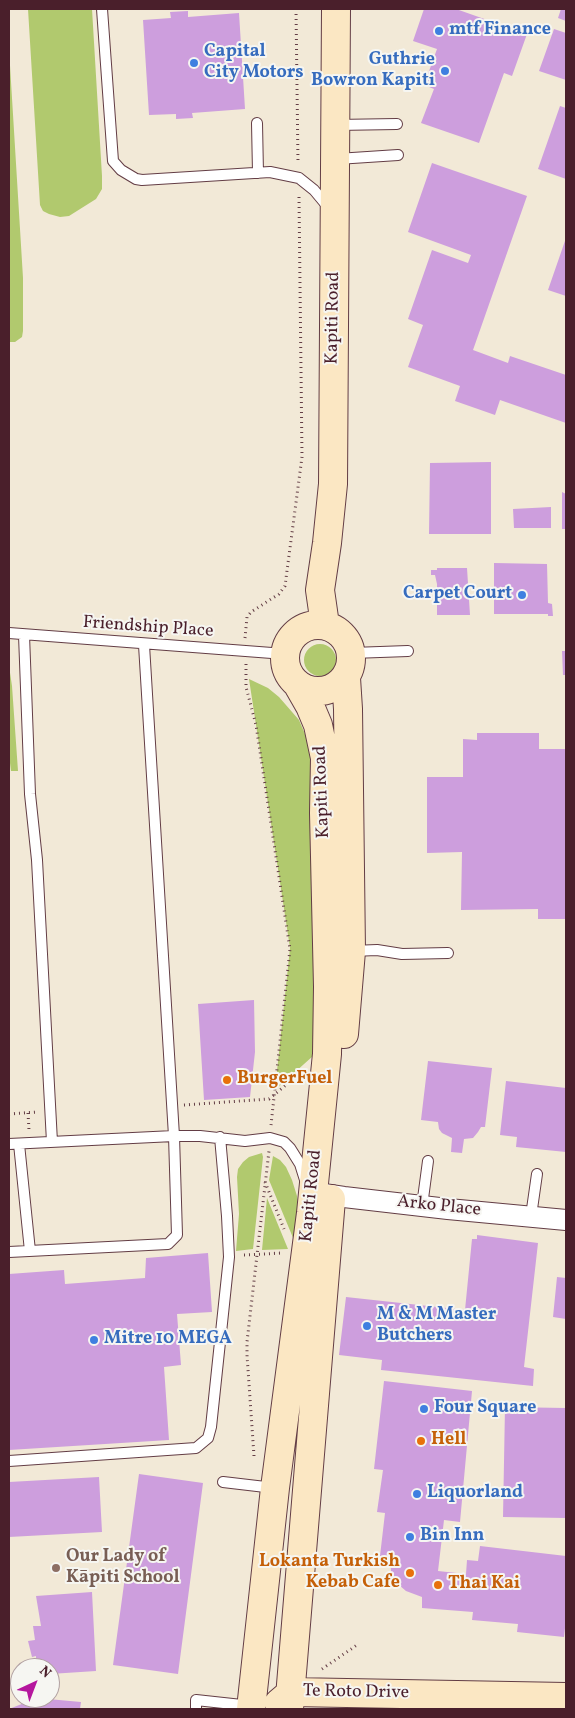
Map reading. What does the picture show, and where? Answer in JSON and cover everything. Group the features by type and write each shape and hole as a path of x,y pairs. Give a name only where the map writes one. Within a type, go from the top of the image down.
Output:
{"main road":[{"name":"Kapiti Road","path":"325,625 320,590 333,484 336,9"},
{"path":"325,625 343,635 349,666 340,684 323,692 306,690 293,681 287,670 285,654 287,645 299,631 307,626 325,625"},
{"name":"Kapiti Road","path":"271,1706 322,1194 351,951 349,666"},
{"name":"Kapiti Road","path":"271,1706 256,1656 263,1487 322,1194 327,1054 325,758 318,725 298,685"},
{"path":"328,987 351,951"},
{"name":"Te Roto Drive","path":"271,1706 566,1697"}],"street":[{"name":"Arko Place","path":"322,1194 566,1220"}],"lane":[{"path":"102,9 113,161 121,170 136,179 142,180 270,172 298,178 321,197 335,217"},
{"path":"257,123 258,173"},
{"path":"335,125 397,124"},
{"path":"334,159 398,155"},
{"name":"Friendship Place","path":"9,633 144,645 285,654"},
{"path":"24,635 30,794 37,860 52,1142"},
{"path":"9,1252 168,1244 177,1235 174,1136 144,645"},
{"path":"349,666 408,651"},
{"path":"351,951 376,950 402,954 448,953"},
{"path":"30,1251 14,1144 174,1136 220,1137 245,1141 270,1138 284,1142 296,1155 304,1173 306,1186 322,1194"},
{"path":"9,1461 196,1448 208,1438 212,1427 229,1257 220,1137"},
{"path":"422,1206 428,1161"},
{"path":"530,1216 537,1174"},
{"path":"223,1482 263,1487"},
{"path":"196,1709 196,1700 271,1706"}],"path":[{"path":"296,9 298,168"},
{"path":"244,634 247,617 251,612 279,594 285,586 302,457 299,191"},
{"path":"246,673 246,688 256,725 290,948 271,1129"},
{"path":"172,1106 270,1099 308,1066"},
{"path":"9,1114 50,1111"},
{"path":"263,1487 254,1453 247,1355 264,1180 269,1154"},
{"path":"264,1180 286,1234"},
{"path":"236,1256 284,1253"},
{"path":"319,1671 357,1645"}],"green space":[{"path":"28,9 92,9 102,189 96,199 69,216 60,217 49,214 43,211 40,205"},
{"path":"9,49 23,278 23,331 22,337 15,342 9,342"},
{"path":"320,644 326,645 331,649 335,654 335,666 331,671 326,675 320,676 314,675 309,671 305,666 304,660 305,654 309,649 314,645"},
{"path":"9,666 18,771 11,771 9,763"},
{"path":"249,679 268,688 279,697 299,720 308,741 311,766 313,1056 275,1090 290,948"},
{"path":"262,1153 253,1249 236,1251 239,1214 238,1169 249,1157"},
{"path":"273,1156 286,1167 297,1196 299,1210 296,1245 269,1180"},
{"path":"267,1198 288,1249 262,1250"}],"building":[{"path":"424,9 456,9 527,34 512,76 504,73 479,143 421,123 434,89 424,85 437,49 413,41"},
{"path":"561,9 566,9 566,21 558,18"},
{"path":"188,11 188,17 239,13 245,109 192,113 193,118 176,119 176,114 149,115 143,20 171,18 170,12"},
{"path":"554,29 566,33 566,80 539,71"},
{"path":"560,106 566,108 566,179 538,169"},
{"path":"432,163 527,196 473,350 508,363 510,356 566,375 566,423 500,400 495,415 455,401 460,386 408,367 423,325 408,319 432,250 468,263 471,255 408,232"},
{"path":"566,238 566,296 548,290"},
{"path":"491,462 491,534 429,534 430,463"},
{"path":"562,492 566,494 566,529 562,529"},
{"path":"551,507 551,528 514,528 513,509"},
{"path":"494,563 547,564 548,603 552,604 553,616 548,616 548,614 494,614"},
{"path":"437,568 467,568 470,615 437,615 437,584 435,575 431,575 431,570 437,570"},
{"path":"562,651 566,651 566,675 563,675"},
{"path":"477,733 539,733 539,749 566,749 566,919 538,919 538,909 461,910 462,852 427,853 427,777 463,777 463,739 477,740"},
{"path":"254,1000 255,1052 250,1097 204,1100 198,1004"},
{"path":"428,1061 492,1068 485,1127 481,1127 473,1138 464,1139 462,1153 451,1152 452,1138 442,1133 438,1122 421,1120"},
{"path":"506,1081 566,1088 566,1152 516,1147 517,1137 500,1135"},
{"path":"477,1235 538,1243 524,1367 534,1369 533,1386 381,1370 382,1360 339,1355 346,1297 465,1310 472,1239 477,1239"},
{"name":"Mitre 10 MEGA","path":"208,1253 212,1312 177,1314 181,1365 164,1367 169,1440 9,1450 9,1274 64,1270 65,1284 145,1278 146,1258"},
{"path":"557,1277 566,1278 566,1319 553,1317"},
{"path":"384,1381 472,1391 460,1522 444,1520 438,1571 466,1574 467,1560 478,1561 480,1546 566,1556 566,1619 564,1637 517,1632 518,1624 472,1620 473,1612 422,1608 422,1597 406,1591 399,1585 391,1571 390,1558 380,1556 385,1513 377,1512 383,1470 374,1469"},
{"path":"505,1407 566,1408 566,1518 503,1517"},
{"path":"139,1474 203,1483 178,1674 113,1665"},
{"path":"99,1477 102,1532 9,1537 9,1482"},
{"path":"92,1592 96,1671 60,1673 60,1658 32,1657 28,1641 35,1640 33,1626 41,1626 36,1596"},
{"path":"60,1700 81,1702 80,1709 9,1709 60,1708"}],"place":[{"name":"mtf Finance","path":"439,31"},
{"name":"Capital City Motors","path":"194,63"},
{"name":"Guthrie Bowron Kapiti","path":"445,71"},
{"name":"Carpet Court","path":"522,595"},
{"name":"BurgerFuel","path":"227,1080"},
{"name":"M & M Master Butchers","path":"367,1326"},
{"name":"Mitre 10 MEGA","path":"94,1340"},
{"name":"Four Square","path":"424,1409"},
{"name":"Hell","path":"421,1441"},
{"name":"Liquorland","path":"417,1494"},
{"name":"Bin Inn","path":"410,1537"},
{"name":"Our Lady of Kāpiti School","path":"56,1568"},
{"name":"Lokanta Turkish Kebab Cafe","path":"410,1573"},
{"name":"Thai Kai","path":"438,1585"}]}
